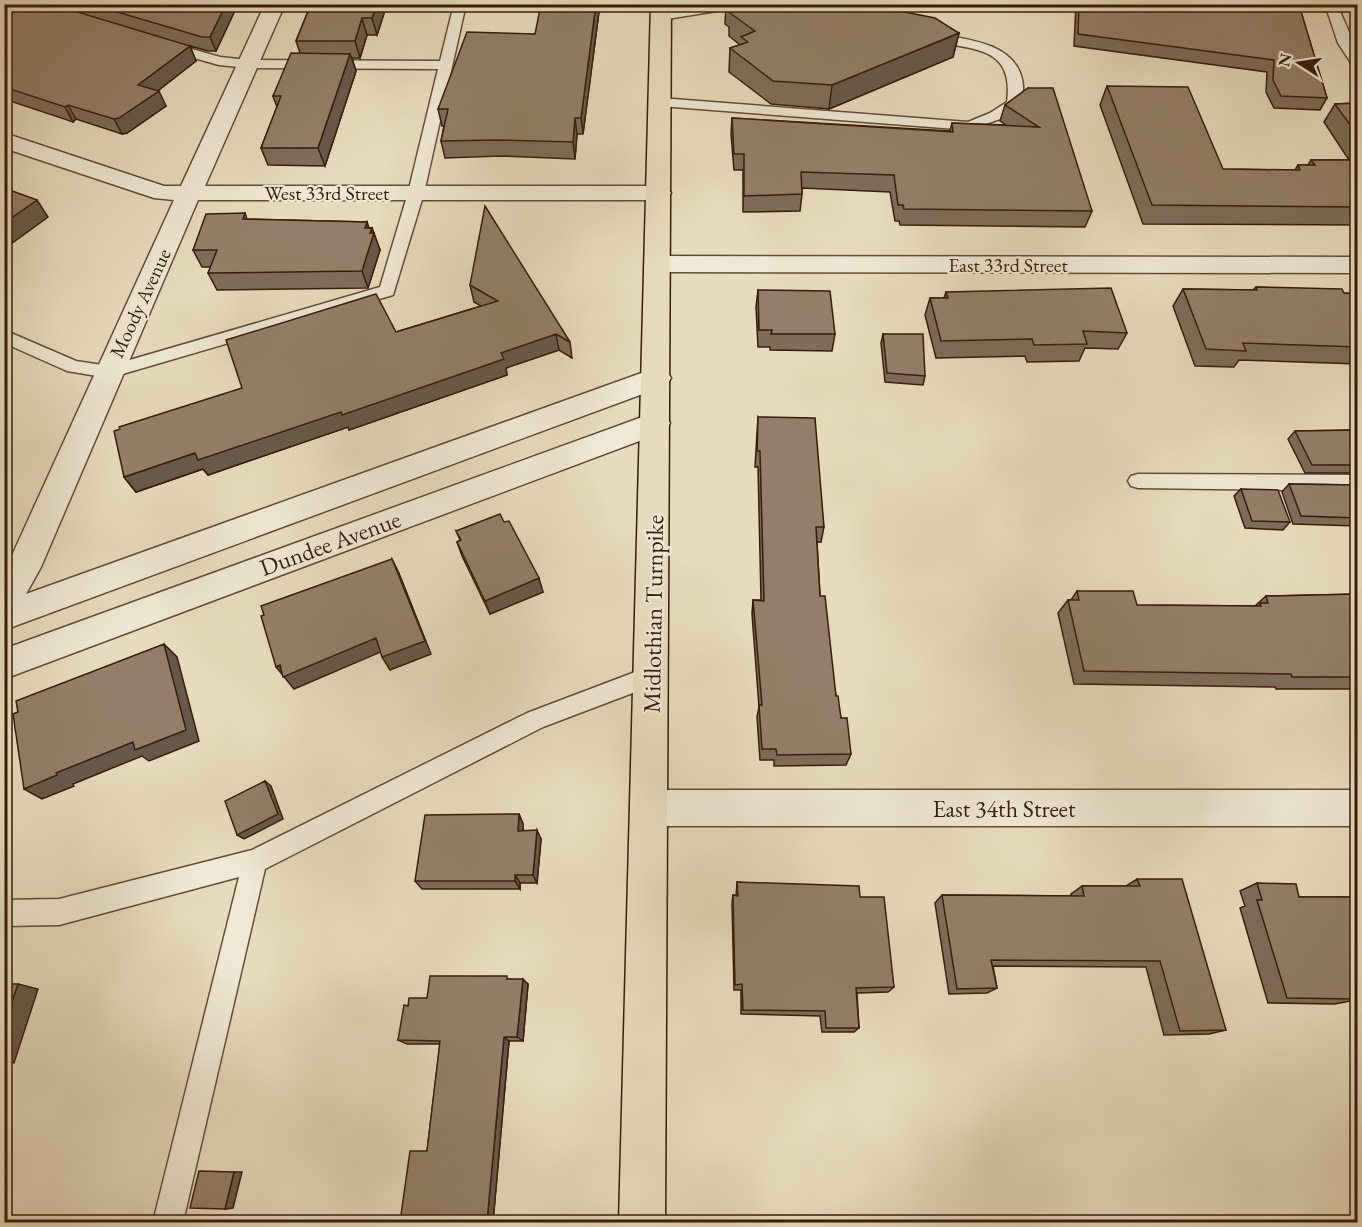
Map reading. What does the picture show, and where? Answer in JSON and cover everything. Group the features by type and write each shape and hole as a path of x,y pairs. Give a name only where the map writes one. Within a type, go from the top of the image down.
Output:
{"main road":[{"name":"Midlothian Turnpike","path":"642,1222 661,10"}],"street":[{"name":"Moody Avenue","path":"4,602 25,567 109,372 275,4"},
{"name":"West 33rd Street","path":"4,140 144,189 162,193 659,193"},
{"name":"East 33rd Street","path":"658,264 1356,269"},
{"name":"Dundee Avenue","path":"4,616 657,378"},
{"name":"Dundee Avenue","path":"4,664 656,423"},
{"name":"East 34th Street","path":"650,808 1358,808"}],"lane":[{"path":"4,336 73,367 109,372 387,291 416,193 460,4"},
{"path":"661,10 735,4"},
{"path":"1331,4 1345,43 1358,63"},
{"path":"660,102 969,126 995,116 1014,104 1018,88 1016,71 1006,59 982,46 917,34"},
{"path":"153,42 219,61 248,64 444,65"},
{"path":"1138,481 1358,483"},
{"path":"4,913 59,912 255,861 535,720 651,676"},
{"path":"168,1222 255,861"}],"building":[{"path":"4,4 51,4 190,46 138,85 159,91 114,119 68,105 65,107 4,87"},
{"path":"90,4 226,4 210,37 202,37"},
{"path":"311,4 377,4 372,18 362,18 355,41 296,41"},
{"path":"541,4 596,4 581,118 575,118 573,142 441,141 448,109 438,109 467,32 535,34"},
{"path":"731,4 864,4 935,18 959,33 832,85 773,81 730,48 748,42 741,37 755,31 730,13 738,10"},
{"path":"864,4 886,4 896,11"},
{"path":"1079,4 1299,5 1327,98 1281,96 1273,80 1274,60 1078,34"},
{"path":"291,53 350,54 318,148 261,148 281,96 273,96"},
{"path":"1107,86 1188,87 1223,169 1300,170 1298,165 1315,165 1311,160 1358,160 1358,207 1152,205"},
{"path":"1028,88 1053,88 1092,211 904,209 903,205 898,205 894,175 801,172 802,194 744,196 744,154 734,154 732,118 953,132 952,123 1039,127 1005,105"},
{"path":"1358,103 1358,136 1335,104"},
{"path":"4,188 37,200 4,223"},
{"path":"485,206 570,342 556,334 501,353 504,359 342,415 341,412 198,460 195,453 124,477 114,431 120,429 119,427 242,388 226,340 376,294 396,332 498,301 470,285"},
{"path":"245,213 243,219 367,222 365,228 372,228 370,233 374,233 362,271 208,273 217,250 193,250 206,214"},
{"path":"1256,287 1342,289 1344,293 1358,294 1358,347 1243,343 1246,351 1206,349 1183,289 1257,290"},
{"path":"1111,288 1127,333 1083,331 1087,344 1034,345 1032,339 941,341 930,298 948,298 946,292"},
{"path":"758,290 830,291 835,334 771,334 772,330 759,330"},
{"path":"883,334 923,334 925,376 887,373"},
{"path":"758,417 815,418 824,527 816,527 820,596 825,596 836,696 838,696 841,718 847,718 851,754 777,755 776,749 762,749 759,705 762,705 753,600 764,601 760,451 757,451"},
{"path":"1358,430 1358,465 1312,465 1295,431"},
{"path":"1289,484 1358,485 1358,518 1301,516"},
{"path":"1241,489 1278,490 1290,522 1252,521"},
{"path":"500,514 504,522 509,521 539,578 485,601 457,542 461,540 456,531"},
{"path":"392,559 425,641 382,657 376,638 283,677 280,665 276,667 261,616 264,615 261,606"},
{"path":"1077,591 1133,591 1137,605 1261,606 1260,603 1268,603 1266,596 1358,594 1358,677 1084,671 1068,600 1079,600"},
{"path":"164,644 186,730 135,750 133,742 56,773 57,775 24,789 13,714 18,712 16,701"},
{"path":"265,781 278,814 237,835 225,801"},
{"path":"519,814 518,831 537,830 533,875 515,875 515,881 415,881 425,815"},
{"path":"1137,879 1182,879 1226,1030 1180,1031 1160,961 991,960 997,988 957,989 942,895 1084,896 1082,886 1140,886"},
{"path":"737,882 859,886 860,897 884,897 894,987 856,988 859,1028 826,1028 825,1011 743,1010 742,984 735,985 733,895 738,896"},
{"path":"1257,883 1296,884 1299,897 1358,897 1358,995 1355,995 1356,999 1287,998 1257,900 1262,900"},
{"path":"430,976 507,976 507,979 523,979 517,1037 504,1037 487,1222 400,1222 410,1151 427,1151 440,1041 398,1040 404,1005 408,1006 409,998 427,998"},
{"path":"4,984 18,984 4,1024"},
{"path":"199,1171 234,1172 225,1209 190,1208"}]}
